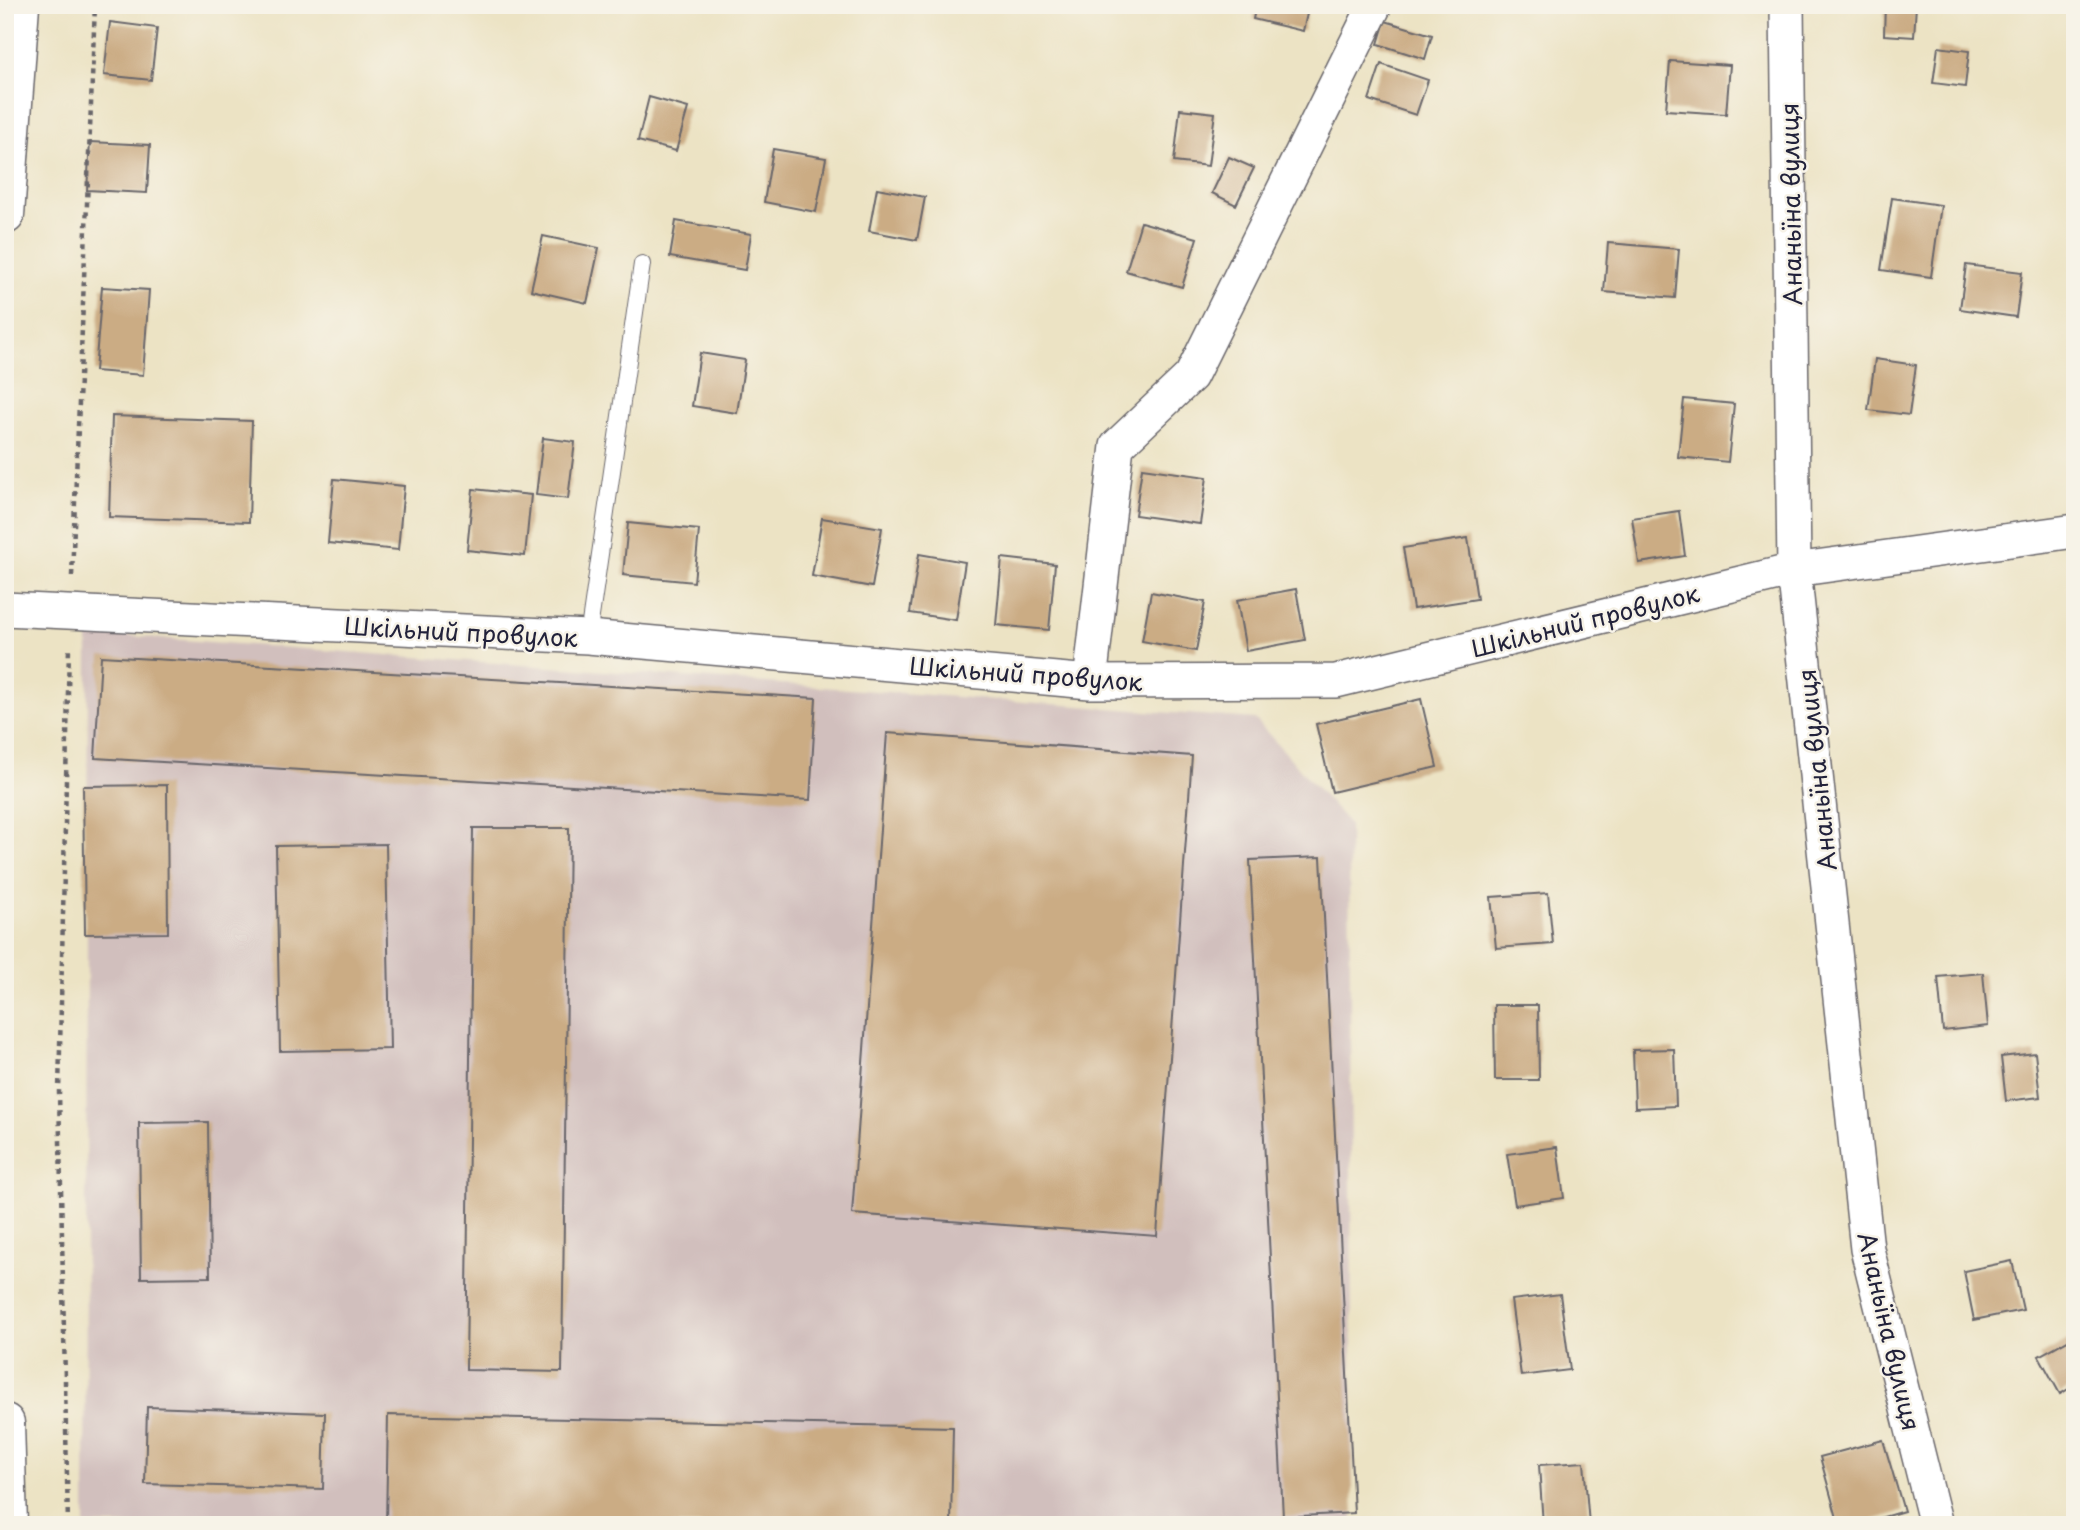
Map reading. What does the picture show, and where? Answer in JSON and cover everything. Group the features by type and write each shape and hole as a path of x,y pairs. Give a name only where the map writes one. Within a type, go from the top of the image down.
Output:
{"main road":[{"path":"5,215 20,5"},
{"path":"5,1423 8,1525"}],"street":[{"path":"1090,682 1117,446 1191,376 1375,5"},
{"name":"Ананьїна вулиця","path":"1787,5 1794,570 1867,1250 1936,1525"},
{"name":"Шкільний провулок","path":"5,609 588,637 1090,682 1336,681 1794,570 2075,531"}],"lane":[{"path":"588,637 642,264"}],"path":[{"path":"68,1525 60,1092 71,612 94,5"}],"shaded area":[{"path":"88,633 1255,719 1349,824 1353,1525 85,1525"}],"building":[{"path":"1256,5 1309,5 1303,31 1253,19"},
{"path":"1885,5 1916,5 1914,37 1884,35"},
{"path":"1385,21 1432,35 1425,59 1378,44"},
{"path":"110,22 157,28 151,80 104,75"},
{"path":"1938,47 1969,51 1965,87 1933,83"},
{"path":"1670,61 1730,65 1726,114 1666,110"},
{"path":"1381,64 1428,80 1416,115 1369,100"},
{"path":"649,97 688,108 676,151 638,141"},
{"path":"1180,109 1215,113 1208,166 1174,162"},
{"path":"90,142 150,145 147,193 87,190"},
{"path":"773,149 826,158 816,212 764,202"},
{"path":"1229,157 1254,168 1236,205 1212,193"},
{"path":"877,188 925,197 917,240 869,231"},
{"path":"1892,198 1941,205 1931,277 1881,270"},
{"path":"676,221 751,234 745,270 670,257"},
{"path":"1141,222 1197,238 1182,287 1126,271"},
{"path":"543,236 599,248 587,303 531,290"},
{"path":"1608,243 1679,249 1675,298 1604,292"},
{"path":"1966,265 2022,272 2016,317 1960,309"},
{"path":"102,287 149,290 143,375 95,371"},
{"path":"700,353 745,360 737,413 692,406"},
{"path":"1875,359 1916,365 1909,415 1868,410"},
{"path":"1684,399 1734,404 1728,462 1678,457"},
{"path":"112,416 252,421 249,522 109,517"},
{"path":"543,438 575,442 568,499 536,495"},
{"path":"1142,468 1207,477 1200,524 1135,515"},
{"path":"334,479 404,486 398,550 328,543"},
{"path":"473,489 531,495 525,556 467,550"},
{"path":"1679,511 1685,556 1639,563 1632,518"},
{"path":"822,518 882,528 872,587 812,576"},
{"path":"628,523 699,530 694,582 623,575"},
{"path":"1468,538 1477,599 1413,609 1403,548"},
{"path":"919,554 965,562 956,620 910,613"},
{"path":"1002,558 1055,564 1049,630 996,625"},
{"path":"1296,589 1305,640 1246,651 1237,600"},
{"path":"1151,592 1205,602 1196,651 1142,641"},
{"path":"101,656 816,698 810,800 95,758"},
{"path":"1421,699 1437,767 1332,792 1316,724"},
{"path":"887,733 1192,756 1157,1236 852,1214"},
{"path":"167,785 168,933 85,934 83,786"},
{"path":"473,828 569,828 562,1372 466,1370"},
{"path":"386,844 390,1049 280,1051 276,846"},
{"path":"1321,857 1354,1513 1283,1517 1250,860"},
{"path":"1548,893 1553,944 1496,948 1491,897"},
{"path":"1983,973 1988,1026 1943,1031 1938,977"},
{"path":"1494,1005 1538,1005 1539,1080 1495,1080"},
{"path":"1674,1049 1676,1106 1635,1108 1633,1050"},
{"path":"2035,1053 2040,1097 2006,1101 2001,1057"},
{"path":"208,1122 210,1277 141,1278 139,1123"},
{"path":"1557,1147 1564,1198 1515,1205 1507,1154"},
{"path":"2012,1261 2023,1310 1974,1320 1964,1271"},
{"path":"1560,1294 1570,1370 1521,1376 1511,1300"},
{"path":"2075,1336 2075,1385 2060,1394 2039,1356"},
{"path":"147,1407 325,1413 323,1489 145,1484"},
{"path":"388,1415 953,1427 951,1525 386,1525"},
{"path":"1883,1440 1904,1511 1856,1525 1839,1525 1820,1457"},
{"path":"1584,1462 1589,1525 1543,1525 1539,1465"}]}
